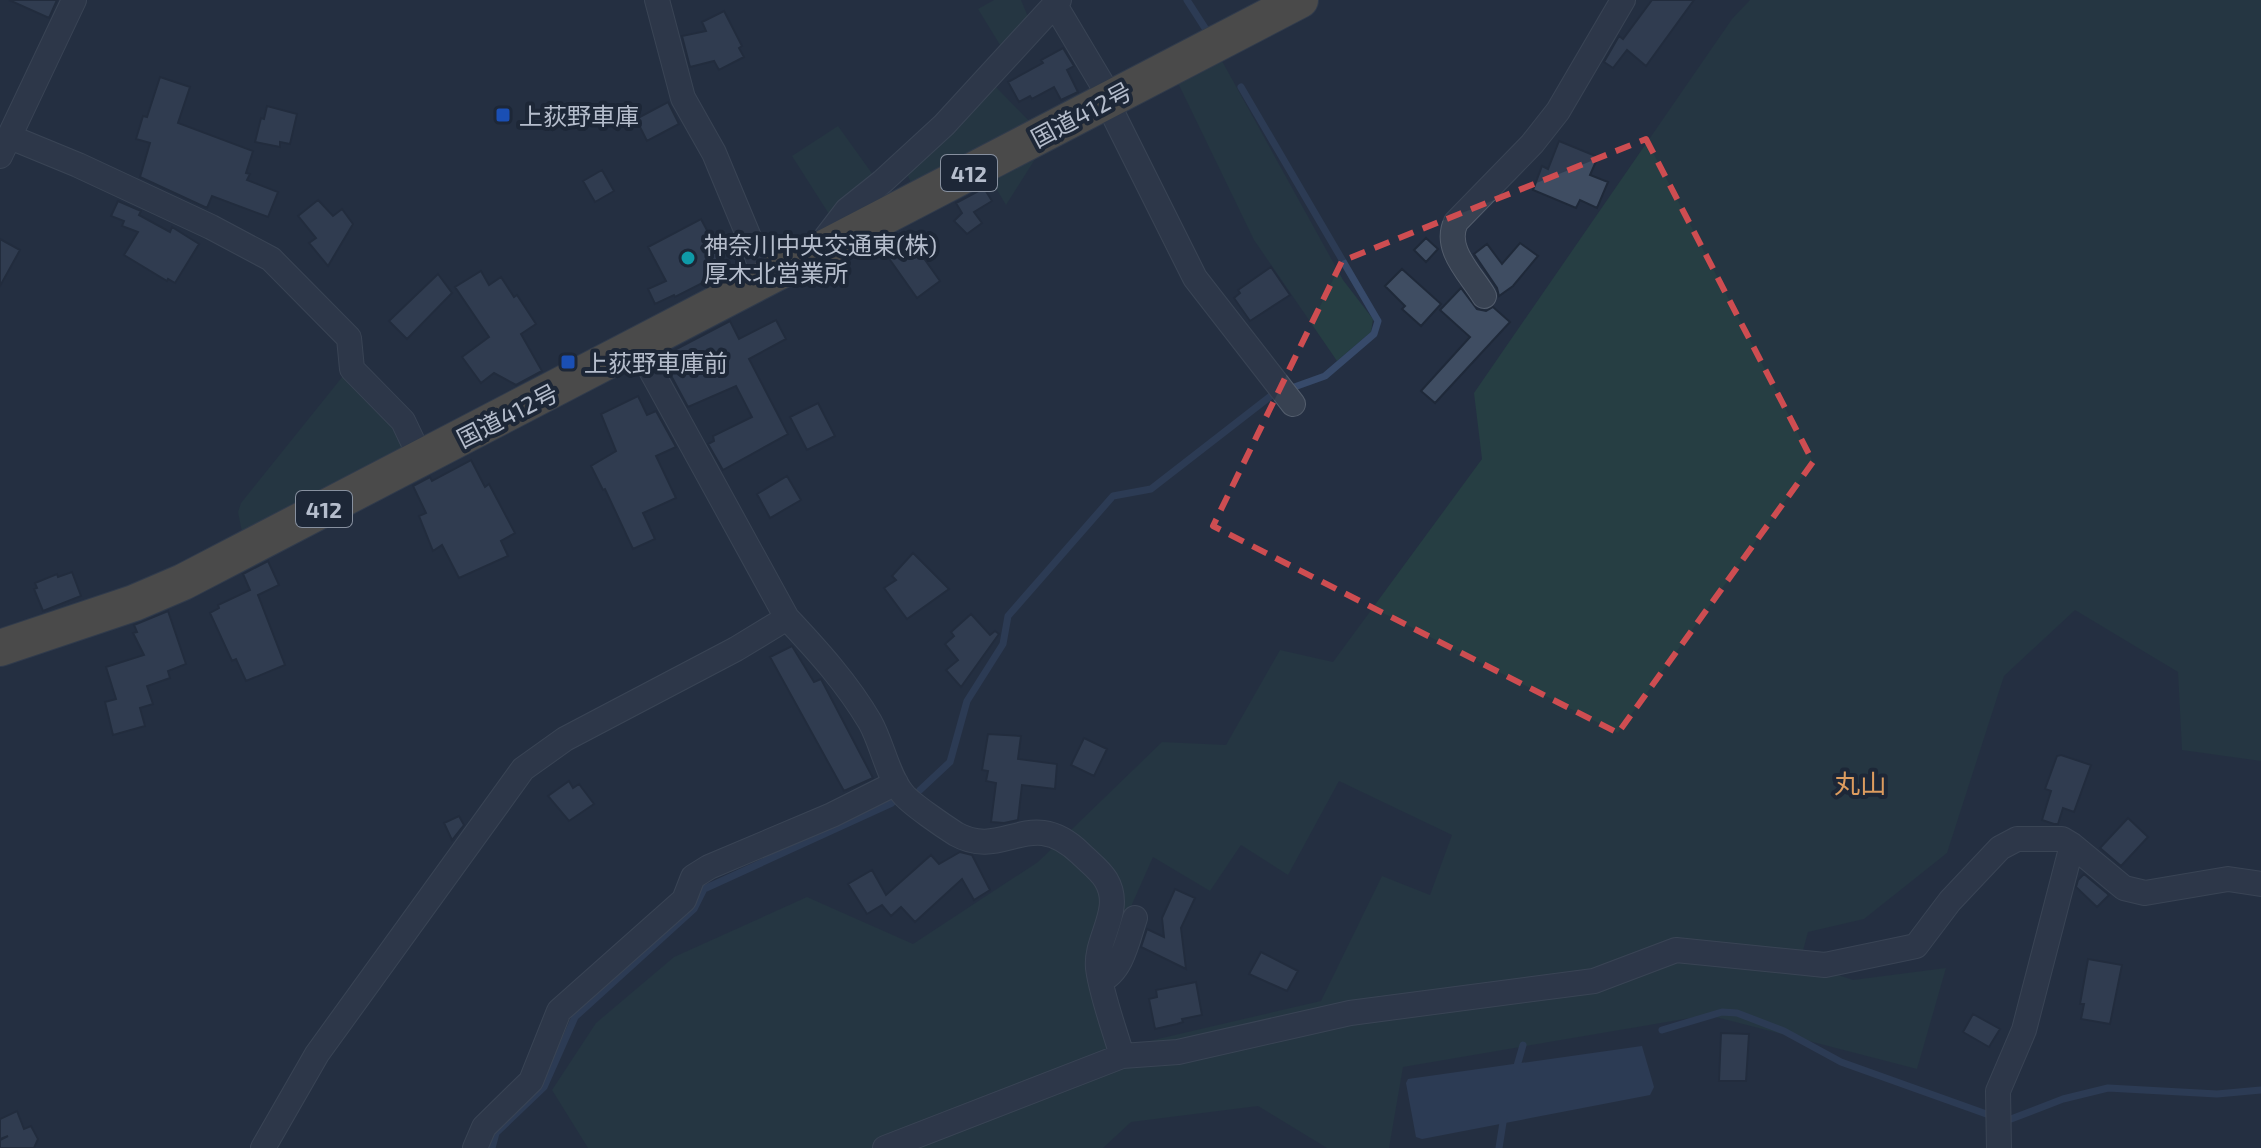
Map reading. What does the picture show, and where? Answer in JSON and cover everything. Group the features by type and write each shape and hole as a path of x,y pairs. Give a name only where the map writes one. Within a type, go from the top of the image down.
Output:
{"highway":[{"name":"国道412号","path":"0,648 134,603 183,582 1300,0"}],"street":[{"path":"74,0 5,147 78,165 185,214 271,259 349,338 352,369 403,421 421,459"},
{"path":"657,0 683,98 714,153 766,278"},
{"path":"1484,296 1452,247 1452,230 1456,222 1532,144 1558,111 1623,0"},
{"path":"815,253 847,210 953,116 1057,3 1111,99 1114,116 1195,278 1288,396"},
{"path":"637,345 787,618 843,681 872,725 903,795 965,837 986,842 1033,831 1052,834 1071,844 1105,878 1112,898 1112,914 1100,949 1098,967 1122,1056"},
{"path":"263,1148 317,1054 523,769 565,739 736,649 787,618"},
{"path":"475,1148 484,1127 531,1081 559,1011 684,900 693,877 896,783"},
{"path":"885,1148 1122,1056 1178,1052 1350,1013 1594,981 1676,950 1825,965 1916,946 1950,901 2000,848 2022,838 2062,839 2124,888 2134,891 2145,893 2228,879 2261,884"},
{"path":"1999,1148 1998,1091 2034,999 2035,984 2072,845"},
{"path":"1101,980 1111,977 1135,918"}],"highlighted area":[{"path":"1646,139 1813,462 1618,733 1213,526 1342,261"}],"green space":[{"path":"994,0 1021,0 1031,24 1005,53 978,9"},
{"path":"1750,0 2261,0 2261,761 2182,750 2178,672 2075,610 2004,676 1947,853 1864,919 1808,932 1800,962 1853,980 1946,968 1917,1069 1708,1015 1403,1067 1389,1148 1327,1148 1258,1106 1131,1122 1103,1148 588,1148 552,1090 596,1023 674,957 807,897 913,944 1038,862 1162,742 1226,745 1280,650 1333,662 1482,459 1474,393 1732,19","holes":["1339,781 1452,835 1430,895 1382,876 1321,1001 1132,1045 1105,965 1153,857 1210,891 1241,845 1288,875"]},
{"path":"1222,61 1343,280 1373,319 1371,332 1337,361 1254,240 1178,83"},
{"path":"994,85 1031,123 911,183 905,169"},
{"path":"838,126 876,179 829,214 792,156"},
{"path":"1037,156 1006,205 991,180"},
{"path":"347,371 399,424 404,447 242,532 238,512 241,503"}],"water":[{"path":"1642,1046 1654,1087 1650,1095 1422,1139 1416,1137 1406,1083 1408,1079"}],"building":[{"path":"9,0 57,0 49,18"},
{"path":"1652,0 1694,0 1646,66 1627,50 1613,68 1604,62 1619,36 1623,39"},
{"path":"724,11 742,46 739,48 744,57 719,70 714,61 690,67 682,36 706,31 702,22"},
{"path":"1063,48 1074,66 1067,70 1078,92 1061,100 1054,87 1019,102 1008,82"},
{"path":"160,77 190,87 178,123 253,151 247,180 278,192 268,217 212,196 207,208 140,177 150,143 136,139"},
{"path":"668,102 679,124 647,141 636,119"},
{"path":"267,106 297,114 290,144 280,142 280,147 255,142"},
{"path":"1559,141 1598,157 1590,175 1608,182 1597,208 1580,200 1576,208 1533,190 1542,166 1548,169"},
{"path":"602,170 614,191 595,202 583,181"},
{"path":"984,188 992,201 974,212 982,223 967,234 954,221 962,213 956,203"},
{"path":"318,200 333,216 342,209 353,224 328,266 309,243 316,238 298,216"},
{"path":"118,201 141,211 139,215 170,232 172,227 199,244 175,283 124,255 138,232 122,226 124,221 111,216"},
{"name":"神奈川中央交通東(株) 厚木北営業所","path":"701,219 728,270 655,304 648,289 666,281 648,247"},
{"path":"1426,238 1438,249 1426,262 1414,250"},
{"path":"0,239 20,250 0,286"},
{"path":"911,240 940,281 917,298 888,257"},
{"path":"1520,243 1538,256 1513,286 1499,296 1474,254 1487,244 1502,264"},
{"path":"1271,267 1290,295 1250,321 1234,298 1240,293 1238,290"},
{"path":"1402,269 1441,304 1421,326 1402,309 1405,306 1385,286"},
{"path":"481,271 489,285 501,277 536,324 521,334 542,371 516,385 494,373 481,383 462,357 489,337 455,287"},
{"path":"438,274 452,293 407,339 389,321"},
{"path":"1461,288 1477,309 1486,311 1493,307 1510,322 1435,403 1421,391 1470,337 1440,310"},
{"path":"776,320 786,339 749,359 788,434 723,470 708,444 714,441 713,436 752,417 736,386 688,407 661,357 730,321 739,339"},
{"path":"638,396 647,415 656,411 676,447 656,456 676,498 643,513 655,539 633,549 591,466 616,451 601,414"},
{"path":"818,403 835,436 807,450 790,417"},
{"path":"471,460 485,487 489,484 515,533 501,541 508,556 459,578 442,545 433,551 419,516 426,513 413,486 430,477 432,481"},
{"path":"787,476 801,500 770,518 757,494"},
{"path":"913,553 949,589 907,619 884,588 896,580 892,576"},
{"path":"268,561 279,585 258,595 285,665 246,681 236,659 232,661 210,613 219,608 218,605 250,590 243,574"},
{"path":"72,572 81,596 43,611 34,589 37,588 35,583"},
{"path":"168,611 186,664 168,671 170,678 147,686 153,704 140,708 145,726 113,735 105,702 116,699 106,667 144,655 133,633 137,632 134,625"},
{"path":"971,614 990,635 995,631 999,634 961,687 946,670 958,660 945,644 954,636 951,632"},
{"path":"792,646 814,682 821,679 873,778 844,791 770,657"},
{"path":"988,734 1021,736 1018,759 1057,764 1055,789 1022,785 1018,820 991,822 996,783 986,781 988,771 982,770"},
{"path":"1084,738 1107,749 1094,776 1071,765"},
{"path":"2057,756 2091,765 2074,812 2063,808 2058,824 2054,824 2042,820 2051,791 2045,789"},
{"path":"569,781 573,788 579,784 594,804 569,821 548,796"},
{"path":"459,816 464,825 452,840 444,823"},
{"path":"2128,818 2148,837 2121,866 2100,848"},
{"path":"960,852 972,855 990,890 974,900 962,879 915,922 901,907 891,916 882,905 867,914 848,884 872,870 886,895 931,855 939,864"},
{"path":"2084,874 2109,895 2097,907 2076,887"},
{"path":"1175,889 1195,898 1181,928 1186,969 1141,947 1147,929 1164,937 1162,918"},
{"path":"1261,952 1298,971 1287,991 1249,974"},
{"path":"2088,959 2122,965 2110,1024 2081,1019 2084,1004 2080,1004"},
{"path":"1196,982 1202,1015 1155,1029 1149,999 1157,997 1156,990"},
{"path":"1973,1014 2000,1029 1989,1047 1963,1032"},
{"path":"1721,1033 1749,1034 1746,1081 1719,1081"},
{"path":"17,1111 24,1129 31,1126 38,1139 34,1148 0,1148 0,1140 8,1136 0,1139 0,1119"}],"waterway":[{"path":"1187,0 1205,28"},
{"path":"920,790 950,762 967,701 1003,644 1008,616 1113,496 1151,489 1272,395 1325,376 1374,334 1378,321 1241,87"},
{"path":"492,1148 496,1133 544,1087 575,1017 694,909 704,889 892,803"},
{"path":"1662,1030 1722,1012 1737,1013 1784,1031 1841,1062 1992,1116"},
{"path":"1515,1073 1523,1045"},
{"path":"2005,1118 2011,1119 2063,1099 2108,1088 2217,1094 2261,1090"},
{"path":"1499,1148 1504,1116"}],"place":[{"name":"上荻野車庫","path":"503,115"},
{"name":"神奈川中央交通東(株) 厚木北営業所","path":"688,258"},
{"name":"上荻野車庫前","path":"568,362"}],"district":[{"name":"丸山","path":"1860,782"}]}
